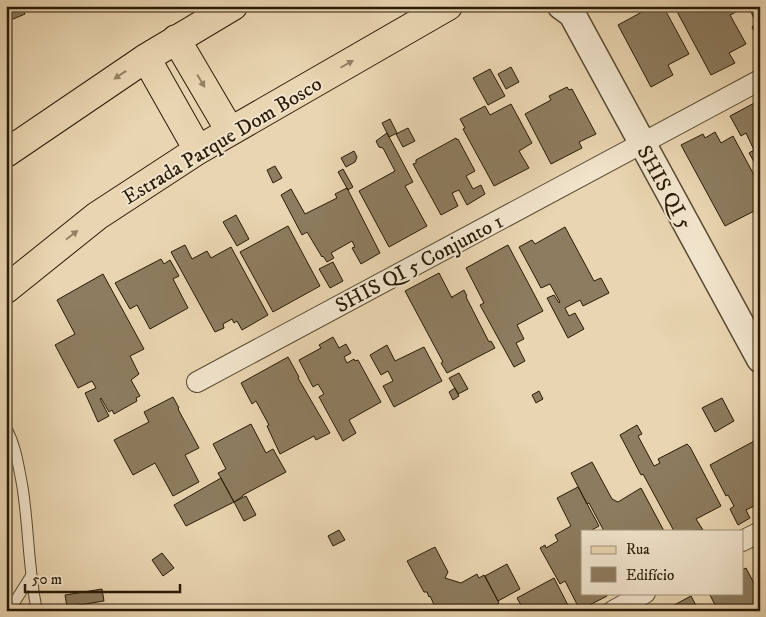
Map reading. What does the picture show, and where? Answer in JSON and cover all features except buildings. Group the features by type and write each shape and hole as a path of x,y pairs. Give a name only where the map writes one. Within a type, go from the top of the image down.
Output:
{"main road":[{"path":"6,153 146,58 233,6"},
{"name":"Estrada Parque Dom Bosco","path":"6,289 97,216 198,150 448,6"},
{"path":"176,39 230,131"},
{"path":"146,58 198,150"}],"street":[{"name":"SHIS QI 5","path":"568,9 760,359"},
{"name":"SHIS QI 5 Conjunto 1","path":"197,382 760,80"},
{"path":"744,540 760,532"},
{"path":"613,611 644,594"}],"lane":[{"path":"6,428 16,449 25,504 31,576 37,611"},
{"path":"10,611 31,576"}]}
